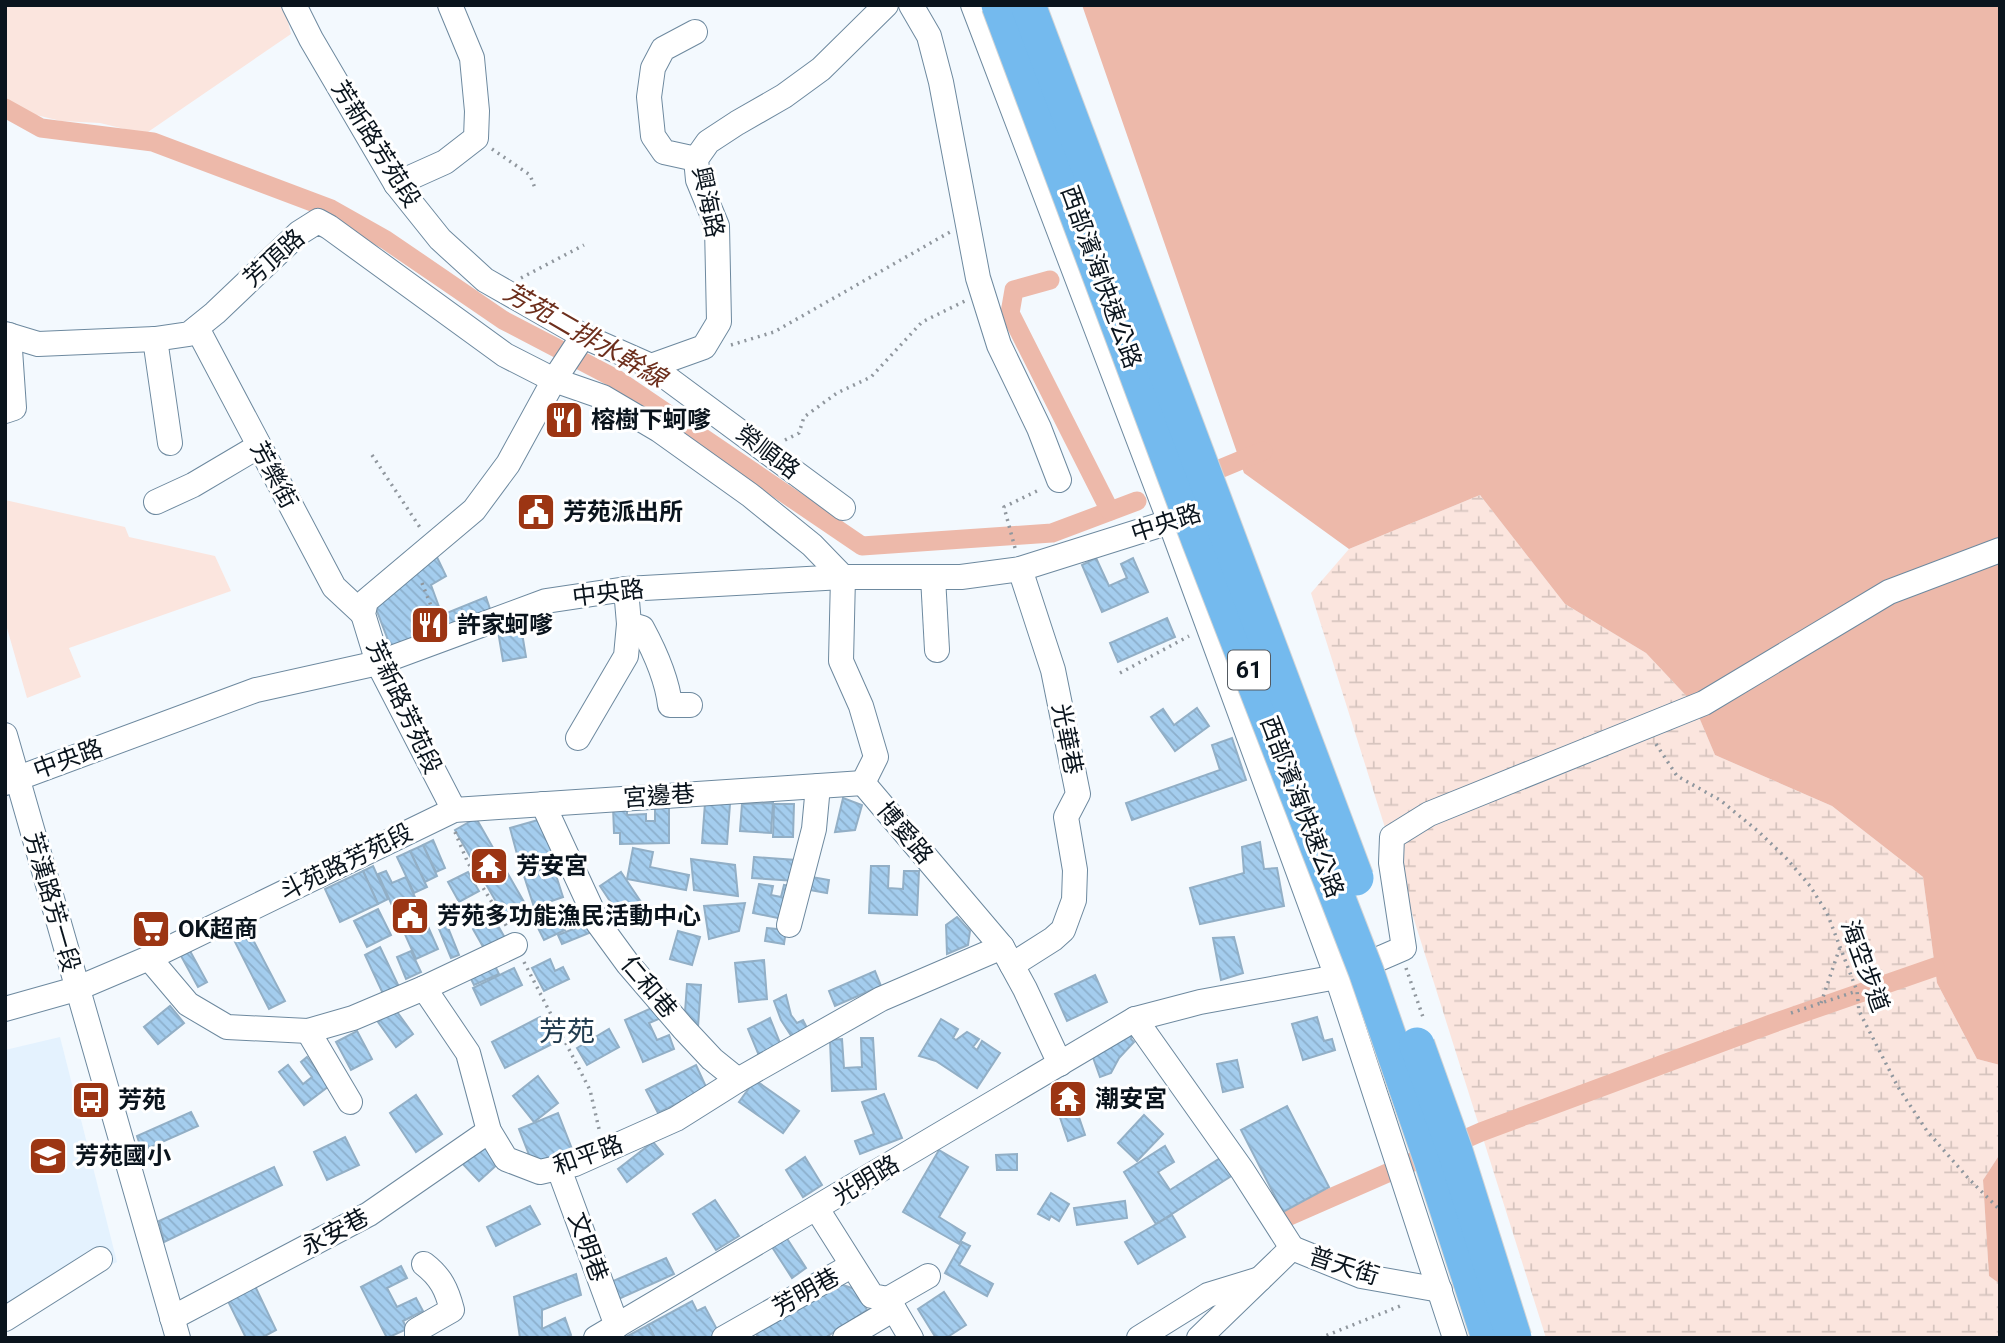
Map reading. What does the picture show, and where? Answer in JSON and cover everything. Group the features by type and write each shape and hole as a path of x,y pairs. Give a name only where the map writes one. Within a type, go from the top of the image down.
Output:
{"highway":[{"name":"西部濱海快速公路","path":"999,5 1194,528 1366,971 1489,1338"},
{"name":"西部濱海快速公路","path":"1028,5 1387,961 1455,1152 1514,1338"}],"street":[{"name":"芳新路芳苑段","path":"295,5 311,39 396,184 440,239 485,280 583,337 554,380 501,473 474,510 366,601 363,614 379,663 454,810"},
{"path":"396,184 445,162 476,138 477,111 472,58 450,5"},
{"name":"興海路","path":"704,347 719,322 717,226 698,180 696,159 708,142 784,96 821,69 886,5"},
{"path":"911,5 929,36 938,70 967,222 983,293 999,345 1039,428 1059,480"},
{"path":"974,5 1170,522 1338,977 1455,1338"},
{"path":"695,32 663,49 653,68 649,97 653,136 664,152 696,159"},
{"name":"芳頂路","path":"7,335 38,344 155,339 189,334 299,233 317,221 354,243 505,355 554,380"},
{"name":"芳樂街","path":"197,328 334,587 363,614"},
{"path":"5,411 14,408 7,335"},
{"name":"榮順路","path":"583,337 651,366 843,508"},
{"path":"155,339 170,443"},
{"path":"651,366 704,347"},
{"path":"554,380 603,397 659,430 750,495 812,545 843,577"},
{"path":"156,502 192,485 259,446"},
{"name":"中央路","path":"11,780 256,690 379,663 546,601 626,589 843,577 961,577 1170,522 1230,503"},
{"path":"1645,727 1704,703 1889,592 2000,550"},
{"name":"光華巷","path":"1007,956 1054,939 1063,930 1074,900 1075,870 1066,817 1078,794 1053,670 1018,562"},
{"name":"博愛路","path":"843,577 841,661 861,706 876,757 863,783 1007,956 1060,1065"},
{"path":"933,577 937,650"},
{"path":"578,738 626,656 629,624 626,589"},
{"path":"629,624 642,628 668,684 670,705 690,705"},
{"name":"光明路","path":"606,1332 1135,1019 1200,1002 1338,977 1400,951 1404,948 1391,863 1392,837 1429,814 1645,727"},
{"name":"芳漢路芳一段","path":"5,735 11,780 76,989 175,1328"},
{"name":"宮邊巷","path":"454,810 863,783"},
{"path":"789,925 814,829 818,786"},
{"name":"仁和巷","path":"543,804 598,923 628,964 683,1028 712,1059 738,1080"},
{"name":"斗苑路芳苑段","path":"5,1009 76,989 149,958 454,810"},
{"path":"149,958 188,1004 227,1027 308,1031 353,1018 515,946"},
{"name":"和平路","path":"424,988 468,1053 489,1131 506,1159 540,1172 559,1169 676,1119 738,1080 881,999 1007,956"},
{"path":"1135,1019 1242,1170 1292,1248"},
{"path":"308,1031 350,1102"},
{"name":"永安巷","path":"175,1328 369,1214 489,1131"},
{"name":"文明巷","path":"559,1169 606,1332"},
{"path":"817,1209 872,1296 891,1304 911,1338"},
{"name":"普天街","path":"1199,1338 1292,1248 1362,1276 1440,1290"},
{"path":"5,1319 100,1259"},
{"path":"417,1338 417,1331 452,1310 446,1288 436,1273 424,1264"},
{"name":"芳明巷","path":"724,1338 851,1266"},
{"path":"845,1338 928,1276"},
{"path":"1139,1338 1208,1295 1260,1279"}],"path":[{"path":"476,138 530,175 535,188"},
{"path":"704,347 719,349 774,332 967,222"},
{"path":"500,288 584,245"},
{"path":"765,451 799,433 804,418 837,393 870,377 922,322 983,293"},
{"path":"372,455 422,554 445,639"},
{"path":"1018,562 1004,507 1059,480"},
{"path":"1120,673 1208,626"},
{"name":"海空步道","path":"1645,727 1676,776 1720,800 1787,859 1827,913 1857,991 1859,1011 1898,1087 1927,1131 2000,1210"},
{"path":"454,810 453,827 468,863 501,915 590,1090 603,1151"},
{"path":"1821,1003 1841,945"},
{"path":"1791,1013 1857,991"},
{"path":"1320,1338 1404,1304"}],"shaded area":[{"path":"1082,5 2000,5 2000,1065 1977,1059 1937,983 1923,877 1832,806 1715,755 1693,703 1646,653 1565,604 1480,495 1349,549 1244,473"},
{"name":"芳苑國小","path":"60,1037 117,1262 5,1313 5,1050"},
{"path":"2000,1154 2000,1284 1989,1276 1983,1180"}],"green space":[{"path":"5,5 280,5 285,9 291,34 145,134 100,123 61,121 32,114 5,99"},
{"path":"1480,495 1565,604 1646,653 1693,703 1715,755 1832,806 1923,877 1937,983 1977,1059 2000,1065 2000,1154 1983,1180 1989,1276 2000,1284 2000,1338 1546,1338 1311,593 1349,549"},
{"path":"5,500 125,527 129,537 215,556 231,591 69,648 81,677 27,698 5,621"}],"building":[{"path":"435,553 446,576 431,585 442,615 486,597 492,615 393,653 375,606"},
{"path":"1096,558 1109,586 1127,578 1121,564 1133,558 1148,592 1102,612 1082,565"},
{"path":"1167,618 1175,637 1118,662 1110,643"},
{"path":"520,621 526,657 503,661 497,625"},
{"path":"1197,708 1209,726 1175,751 1151,717 1163,709 1174,725"},
{"path":"1232,738 1246,780 1132,820 1126,803 1220,770 1212,745"},
{"path":"843,798 862,805 855,830 835,832"},
{"path":"705,803 730,804 727,844 702,843"},
{"path":"773,803 771,833 740,831 742,804"},
{"path":"774,804 794,804 793,837 773,837"},
{"path":"655,806 669,806 669,843 620,844 620,833 614,833 613,807 627,807 627,815 646,814 646,821 655,821"},
{"name":"芳安宮","path":"476,818 524,902 503,914 455,830"},
{"path":"545,818 556,859 521,869 510,828"},
{"path":"433,840 445,868 436,872 423,845"},
{"path":"1260,842 1264,869 1277,868 1284,906 1200,924 1190,888 1244,873 1242,847"},
{"path":"423,845 437,876 425,882 410,851"},
{"path":"633,848 653,852 650,867 689,875 686,890 627,879"},
{"path":"410,851 427,887 414,893 397,857"},
{"path":"754,857 796,860 795,881 752,878"},
{"path":"691,859 735,865 738,896 694,890"},
{"path":"373,866 388,899 378,904 363,871"},
{"path":"553,866 563,897 534,907 524,876"},
{"path":"871,866 889,866 888,888 903,889 904,871 919,871 917,915 869,913"},
{"path":"363,871 378,904 340,922 325,889"},
{"name":"芳苑多功能漁民活動中心","path":"386,871 392,883 406,877 438,949 416,959 378,874"},
{"path":"468,872 479,891 459,902 448,882"},
{"path":"621,872 647,911 626,925 600,886"},
{"path":"806,876 829,880 827,893 804,889"},
{"path":"759,884 773,886 771,895 781,897 784,885 795,887 788,920 753,913"},
{"path":"583,903 594,931 562,944 558,935 581,926 573,907"},
{"path":"745,903 739,931 709,939 704,906"},
{"path":"378,909 391,935 367,947 354,921"},
{"path":"557,914 565,930 544,940 536,924"},
{"path":"493,917 505,938 485,950 473,929"},
{"path":"957,917 970,931 968,945 947,954 946,925"},
{"path":"445,920 459,955 451,958 437,924"},
{"path":"767,928 786,930 784,944 765,941"},
{"path":"678,931 700,937 692,965 670,959"},
{"path":"249,932 285,1001 269,1009 234,940"},
{"path":"1234,937 1243,973 1221,980 1213,938"},
{"path":"380,947 400,989 384,996 365,955"},
{"path":"190,951 207,982 198,987 181,956"},
{"path":"411,951 421,972 406,979 397,957"},
{"path":"550,959 555,971 563,967 569,979 544,991 532,968"},
{"path":"764,960 767,999 739,1002 735,963"},
{"path":"493,962 499,974 474,985 468,973"},
{"path":"514,968 522,985 481,1005 473,988"},
{"path":"875,971 881,986 835,1006 829,991"},
{"path":"1095,975 1107,1002 1067,1021 1055,994"},
{"path":"687,984 701,985 698,1027 684,1026"},
{"path":"786,995 791,1015 797,1023 803,1020 808,1030 794,1040 781,1020 774,1001"},
{"path":"170,1006 184,1023 158,1044 144,1027"},
{"path":"656,1006 661,1018 649,1023 657,1040 669,1035 674,1049 643,1062 625,1020"},
{"path":"395,1009 413,1034 396,1047 378,1022"},
{"path":"540,1017 554,1043 505,1068 492,1042"},
{"path":"1317,1017 1324,1041 1332,1039 1335,1050 1303,1060 1292,1024"},
{"path":"770,1018 780,1043 760,1058 748,1029"},
{"path":"941,1019 958,1029 953,1038 956,1040 967,1032 979,1039 973,1047 977,1050 982,1041 1000,1053 977,1088 936,1061 919,1056"},
{"path":"609,1029 619,1047 587,1065 577,1048"},
{"path":"1129,1029 1134,1042 1119,1058 1111,1073 1100,1077 1091,1052"},
{"path":"357,1031 372,1059 351,1070 336,1042"},
{"path":"861,1038 873,1038 876,1089 832,1091 830,1040 842,1039 844,1068 862,1067"},
{"path":"307,1057 329,1086 304,1105 279,1072 288,1065 303,1084 312,1077 301,1062"},
{"path":"1237,1060 1243,1087 1223,1092 1217,1064"},
{"path":"696,1065 707,1089 658,1113 646,1090"},
{"path":"538,1076 558,1103 534,1122 513,1096"},
{"path":"755,1080 799,1111 783,1133 739,1102"},
{"path":"1067,1082 1085,1135 1068,1141 1050,1088"},
{"path":"884,1094 902,1138 860,1154 855,1141 874,1134 862,1102"},
{"path":"416,1095 442,1134 416,1152 390,1113"},
{"path":"1287,1106 1329,1187 1283,1212 1241,1130"},
{"path":"191,1112 198,1126 142,1151 137,1136"},
{"path":"558,1113 572,1149 533,1165 519,1129"},
{"path":"1144,1115 1163,1134 1137,1161 1118,1143"},
{"path":"345,1137 359,1165 327,1180 314,1152"},
{"path":"653,1142 663,1154 627,1182 618,1169"},
{"path":"483,1143 500,1162 479,1181 459,1160"},
{"path":"1165,1146 1174,1162 1158,1172 1170,1190 1222,1157 1233,1175 1156,1224 1124,1172"},
{"path":"939,1150 968,1167 939,1217 965,1233 959,1244 903,1212"},
{"path":"1017,1154 1017,1170 997,1170 996,1155"},
{"path":"805,1157 822,1185 803,1197 786,1170"},
{"path":"274,1167 282,1185 164,1242 159,1221"},
{"path":"1051,1193 1069,1204 1059,1221 1051,1216 1049,1220 1038,1214"},
{"path":"715,1200 739,1236 716,1250 693,1214"},
{"path":"1125,1201 1127,1218 1077,1225 1074,1208"},
{"path":"530,1206 540,1224 496,1246 487,1227"},
{"path":"1172,1215 1185,1237 1138,1264 1125,1242"},
{"path":"786,1237 806,1268 792,1278 772,1247"},
{"path":"962,1242 970,1246 959,1265 993,1284 987,1296 945,1273"},
{"path":"666,1258 674,1274 612,1302 604,1285"},
{"path":"401,1266 407,1278 387,1288 397,1307 416,1298 423,1311 403,1321 407,1329 387,1338 361,1287"},
{"path":"576,1274 581,1295 542,1310 542,1329 565,1318 571,1335 565,1338 520,1338 514,1297"},
{"path":"254,1284 276,1330 261,1338 246,1338 226,1297"},
{"path":"840,1284 855,1289 867,1310 825,1338 759,1338 755,1332"},
{"path":"944,1292 966,1325 946,1338 936,1338 918,1309"},
{"path":"692,1301 697,1311 705,1307 720,1335 714,1338 655,1338 648,1325"},
{"path":"648,1325 655,1338 624,1338"}],"waterway":[{"name":"芳苑二排水幹線","path":"5,108 41,128 153,142 331,209 386,240 503,320 618,380 862,546 1052,533 1137,501"},
{"path":"1050,280 1014,290 1010,313 1110,511"},
{"path":"1222,468 1263,451"},
{"path":"1287,1217 1481,1132 1771,1024 1935,967"}],"place":[{"name":"榕樹下蚵嗲","path":"564,420"},
{"name":"芳苑派出所","path":"536,512"},
{"name":"許家蚵嗲","path":"430,625"},
{"name":"芳安宮","path":"489,866"},
{"name":"芳苑多功能漁民活動中心","path":"410,916"},
{"name":"OK超商","path":"151,929"},
{"name":"潮安宮","path":"1068,1099"},
{"name":"芳苑","path":"91,1100"},
{"name":"芳苑國小","path":"48,1156"}],"district":[{"name":"芳苑","path":"567,1031"}]}
